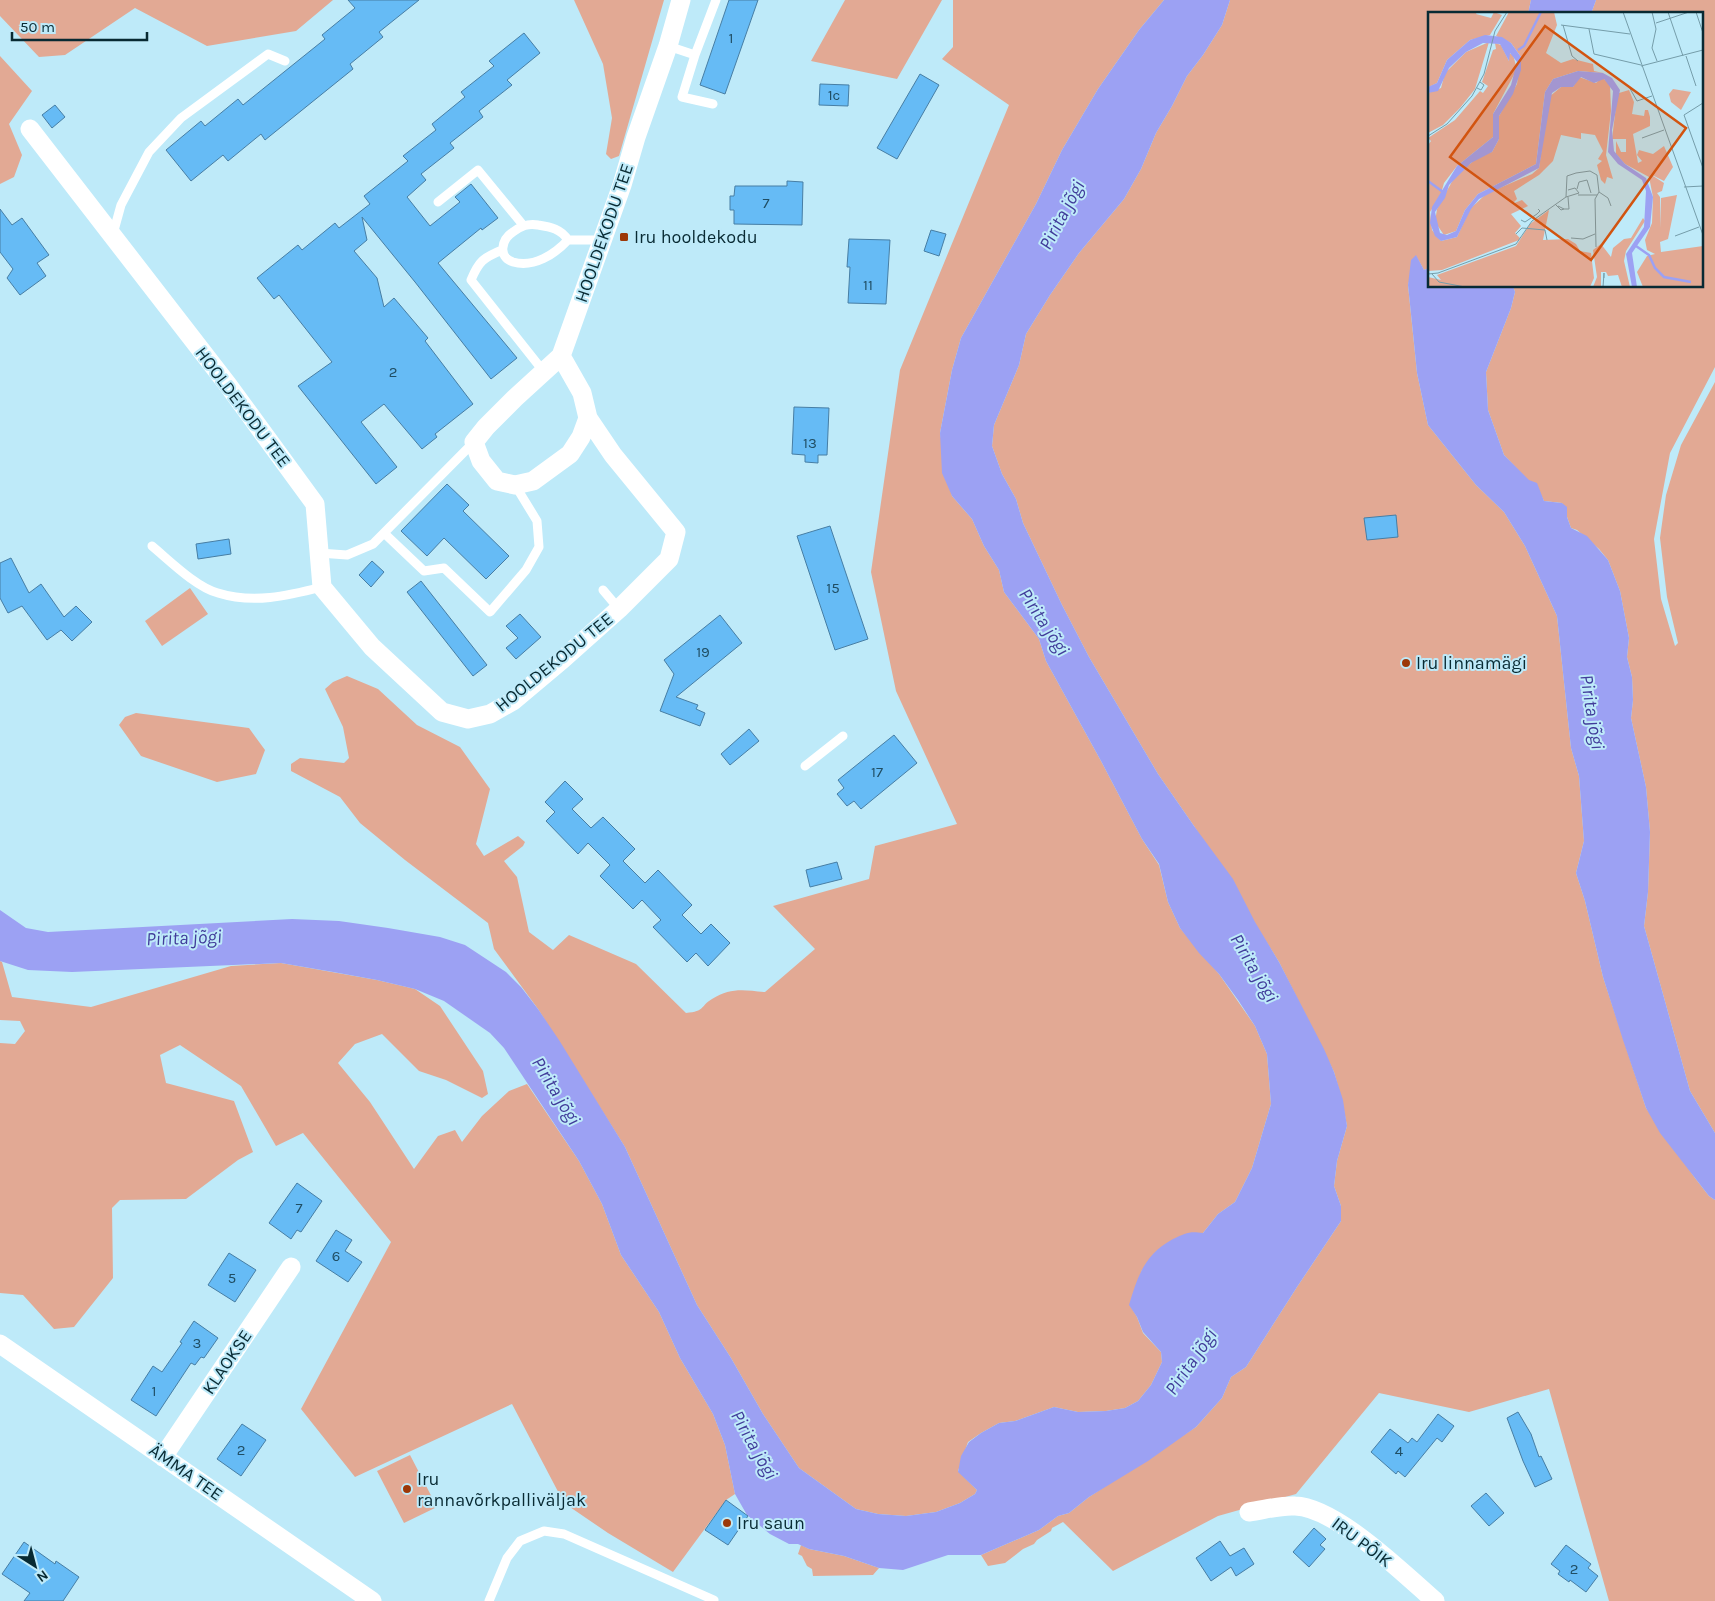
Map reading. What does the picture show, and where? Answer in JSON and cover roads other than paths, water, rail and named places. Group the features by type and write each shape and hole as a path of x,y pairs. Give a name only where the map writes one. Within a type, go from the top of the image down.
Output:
{"street":[{"name":"HOOLDEKODU TEE","path":"30,129 228,385 315,504 322,587 372,648 442,712 468,719 490,714 512,701 619,609 669,559 676,532 613,455 588,418 582,392 561,356 622,185 636,137 668,46 681,0"},
{"path":"561,356 509,403 474,442 481,461 497,481 516,485 534,481 570,454 581,437 588,418"},
{"name":"KLAOKSE","path":"163,1457 290,1267"},
{"name":"ÄMMA TEE","path":"0,1344 372,1601"},
{"name":"IRU PÕIK","path":"1249,1512 1295,1505 1324,1513 1358,1535 1435,1601"}],"lane":[{"path":"713,104 682,96 716,0"},
{"path":"668,46 695,55"},
{"path":"112,237 120,205 149,152 181,118 268,54 285,62"},
{"path":"438,202 478,170 523,225"},
{"path":"568,240 562,232 553,228 536,224 523,225 508,235 502,245 502,250 506,258 512,262 525,263 542,259 559,250 568,240 602,240"},
{"path":"502,250 489,255 478,264 470,280 544,372"},
{"path":"319,553 347,556 373,544 474,442"},
{"path":"384,533 424,571 444,568 490,612 526,570 539,547 537,521 516,485"},
{"path":"152,546 192,579 217,593 252,599 282,597 322,587"},
{"path":"603,590 619,609"},
{"path":"805,766 843,736"},
{"path":"489,1601 507,1558 520,1541 544,1532 564,1534 714,1600"}],"water":[{"name":"Pirita jõgi","path":"1164,0 1230,0 1222,25 1187,76 1156,133 1141,169 1124,199 1079,253 1026,334 1019,365 994,425 992,446 1002,474 1016,499 1023,523 1089,657 1158,774 1233,879 1324,1049 1343,1100 1347,1126 1337,1161 1334,1186 1341,1206 1341,1221 1246,1367 1231,1377 1222,1398 1196,1427 1148,1461 1089,1497 1069,1513 1058,1516 1039,1530 981,1555 948,1555 903,1570 879,1568 844,1556 809,1549 798,1544 789,1544 770,1534 747,1515 735,1494 725,1445 713,1414 680,1358 659,1312 621,1255 602,1204 579,1161 504,1048 490,1033 444,1001 415,989 377,980 281,963 72,972 28,970 0,961 0,910 26,928 48,932 292,919 339,921 440,937 465,945 506,972 521,987 538,1009 625,1147 697,1305 731,1358 763,1414 799,1468 856,1509 878,1514 906,1516 936,1512 960,1503 975,1494 977,1490 958,1472 961,1456 969,1442 981,1433 999,1423 1015,1421 1054,1407 1078,1412 1106,1411 1125,1408 1138,1401 1151,1385 1162,1362 1161,1352 1143,1332 1137,1317 1129,1305 1139,1275 1149,1259 1163,1245 1188,1233 1203,1233 1218,1214 1235,1202 1252,1168 1271,1104 1267,1054 1255,1026 1238,1000 1219,974 1199,953 1180,928 1168,902 1159,864 1142,839 1046,661 1039,639 1004,592 999,570 984,546 972,519 952,496 942,473 940,433 952,370 961,338 1036,204 1062,150 1098,89 1139,30"},
{"path":"1531,0 1596,0 1592,12 1528,12"},
{"name":"Pirita jõgi","path":"1416,255 1424,270 1428,268 1428,288 1514,288 1515,292 1511,308 1486,372 1488,410 1504,455 1529,480 1537,483 1544,501 1562,503 1567,507 1567,517 1571,528 1587,536 1608,560 1620,591 1629,638 1627,657 1632,677 1633,700 1631,718 1646,787 1650,832 1648,892 1644,926 1690,1091 1715,1133 1715,1200 1709,1196 1660,1133 1646,1108 1623,1040 1603,977 1585,901 1576,873 1584,841 1579,776 1571,748 1557,616 1525,546 1504,512 1476,485 1428,425 1417,373 1408,285 1411,260"}],"place":[{"name":"Iru hooldekodu","path":"624,237"},
{"name":"Iru linnamägi","path":"1406,663"},
{"name":"Iru rannavõrkpalliväljak","path":"407,1489"},
{"name":"Iru saun","path":"727,1523"}]}
